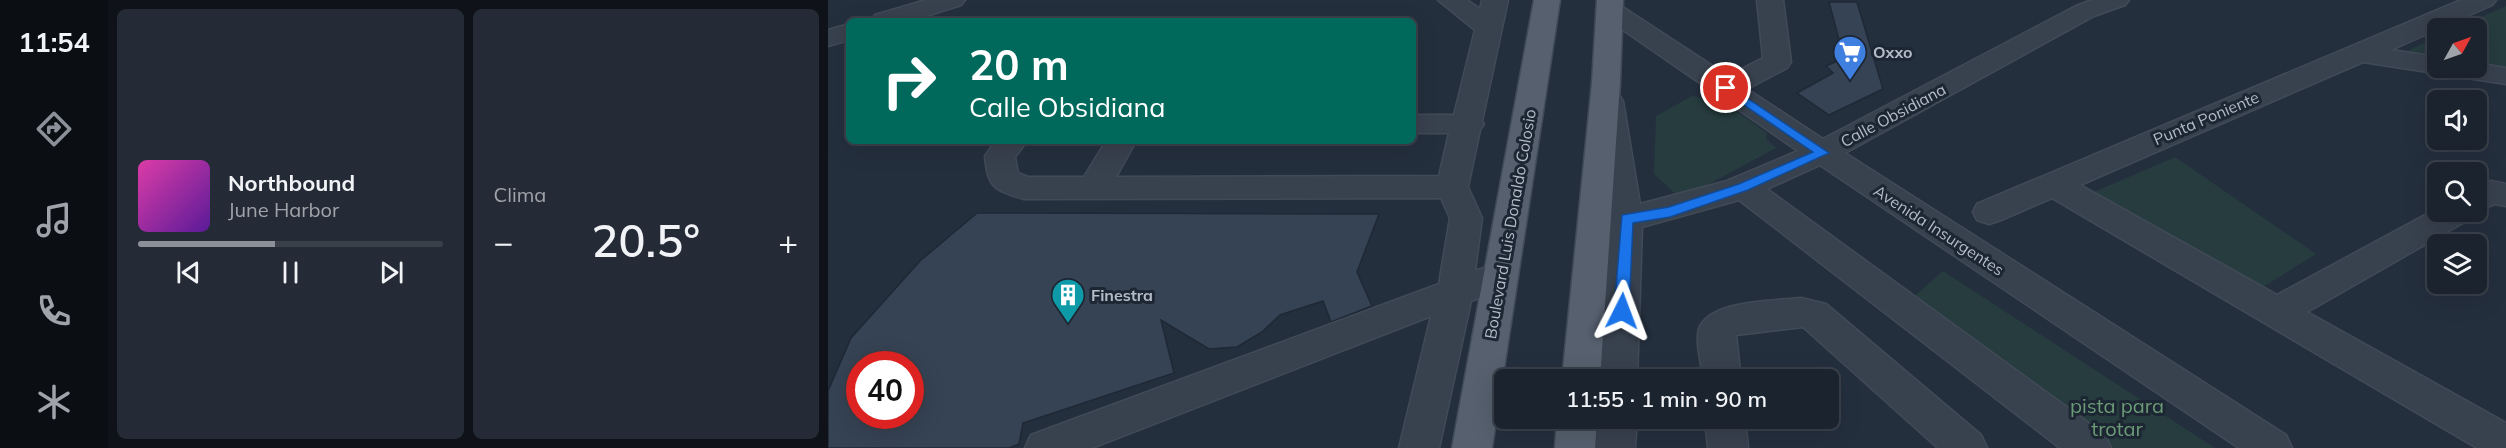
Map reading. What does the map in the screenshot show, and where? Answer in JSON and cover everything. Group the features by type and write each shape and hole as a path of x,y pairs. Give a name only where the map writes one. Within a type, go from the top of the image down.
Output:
{"main road":[{"name":"Boulevard Luis Donaldo Colosio","path":"1472,448 1547,0"},
{"path":"1582,369 1606,83 1610,4"},
{"path":"1575,448 1576,429"}],"street":[{"path":"894,18 952,0"},
{"path":"954,18 966,0"},
{"path":"1419,448 1455,292 1466,218 1452,187 1469,124 1493,15 1450,0"},
{"path":"1726,88 1776,62 1770,0"},
{"name":"Calle Obsidiana","path":"1626,219 1670,212 1743,187 1823,153 2082,5 2116,0"},
{"name":"Punta Poniente","path":"1989,212 2483,0"},
{"name":"Avenida Insurgentes","path":"1610,4 1726,88 2271,448"},
{"path":"828,38 846,33"},
{"path":"2360,53 2427,63"},
{"path":"2487,73 2506,76"},
{"path":"1606,83 1626,219 1619,369"},
{"path":"1416,124 1469,124"},
{"path":"1010,144 1000,156 1002,179 1024,188 1452,187"},
{"path":"1094,187 1119,144"},
{"path":"2053,184 2506,444"},
{"path":"1743,187 2091,448"},
{"path":"2487,194 2491,192 2506,195"},
{"path":"2277,312 2438,222"},
{"path":"1045,448 1501,275"},
{"path":"1721,369 1717,330 1724,322 1801,312 1814,314 1967,448"},
{"path":"1615,448 1616,429"},
{"path":"1726,429 1728,448"}],"green space":[{"path":"2506,6 2506,69 2487,66 2487,18 2479,18"},
{"path":"2427,42 2427,58 2401,54"},
{"path":"1692,96 1723,102 1767,133 1766,139 1776,148 1681,199 1654,174 1656,116"},
{"path":"2175,157 2316,254 2263,287 2094,192"},
{"name":"pista para trotar","path":"1943,271 2215,448 2113,448 1909,301"}],"building":[{"name":"Oxxo","path":"1829,2 1857,2 1883,89 1829,115 1797,93 1833,73 1826,66 1844,58"},
{"name":"Finestra","path":"977,213 1379,214 1357,272 1372,306 1331,322 1323,301 1280,315 1262,332 1237,347 1209,349 1161,320 1174,373 1023,423 1019,444 1009,448 828,448 828,391 851,338 920,261"}],"place":[{"name":"Oxxo","path":"1850,81"},
{"name":"Finestra","path":"1068,324"}],"route":[{"path":"1622,311 1626,219 1670,212 1689,206 1743,187 1823,153 1726,88"}]}
